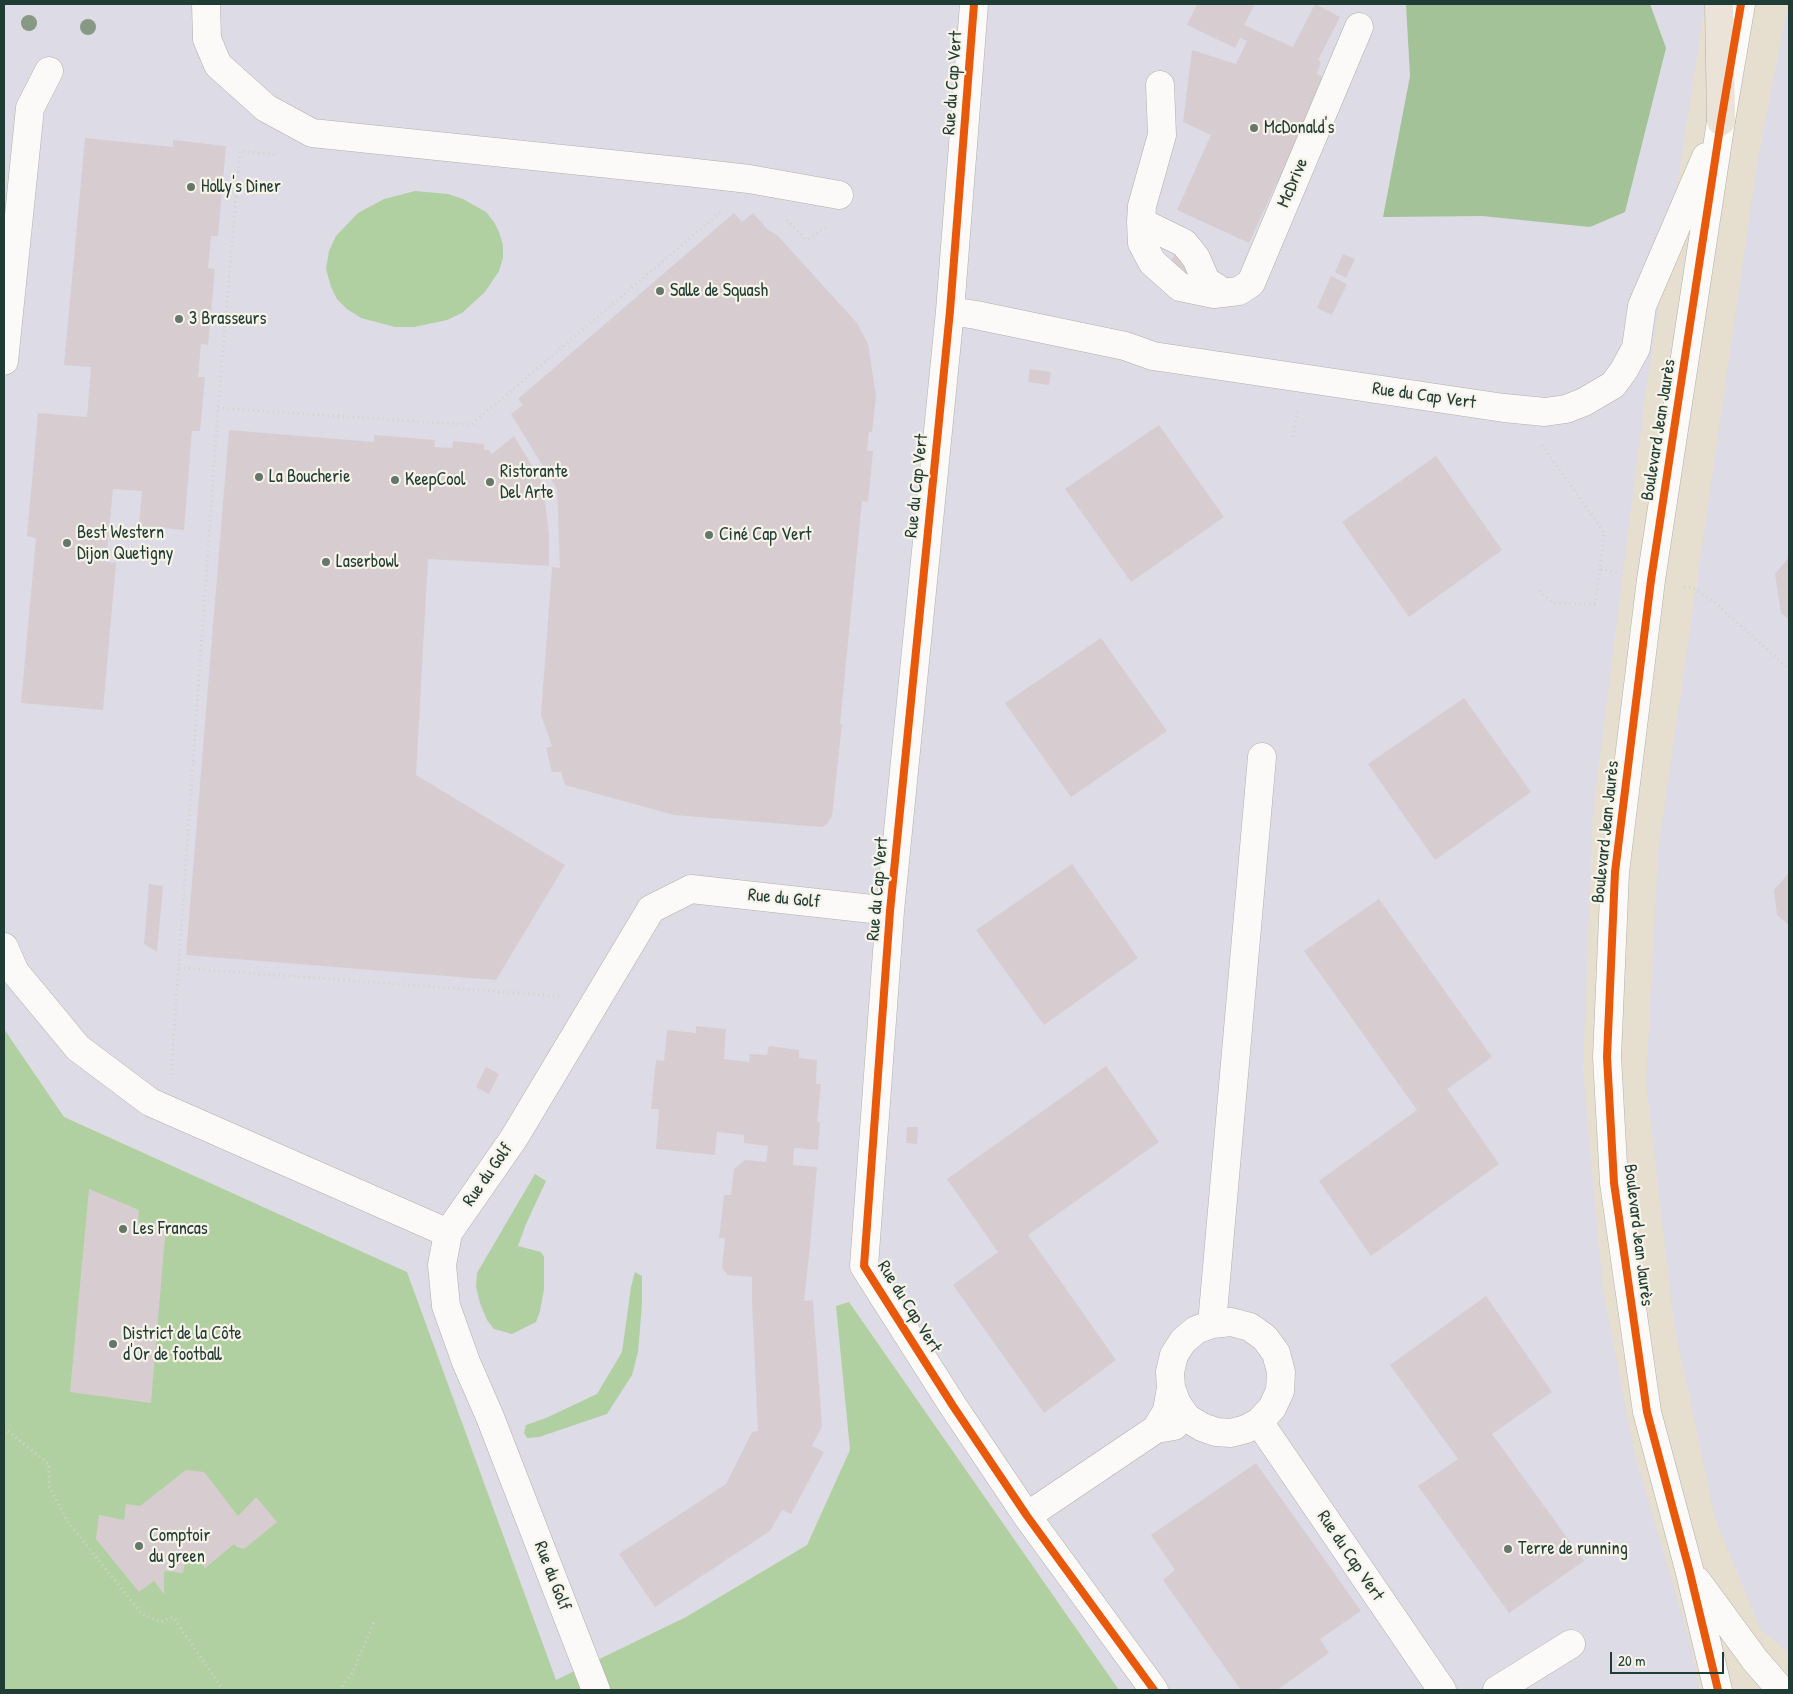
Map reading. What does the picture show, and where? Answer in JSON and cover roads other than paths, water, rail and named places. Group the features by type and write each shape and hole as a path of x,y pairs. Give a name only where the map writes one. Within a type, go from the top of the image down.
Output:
{"main road":[{"path":"1719,4 1721,121"}],"street":[{"path":"206,4 207,39 218,65 266,108 312,133 749,179 839,195"},
{"name":"Rue du Cap Vert","path":"974,4 950,311 890,910 864,1266 953,1406 1027,1516 1154,1690"},
{"name":"Boulevard Jean Jaurès","path":"1718,1690 1689,1570 1647,1412 1614,1183 1607,1057 1615,872 1651,580 1721,121 1741,4"},
{"name":"McDrive","path":"1160,84 1162,135 1142,206 1141,222 1184,243 1196,258 1206,281 1223,292 1239,291 1251,283 1359,27"},
{"path":"4,361 30,108 50,71"},
{"name":"Rue du Cap Vert","path":"950,311 1125,346 1153,356 1504,408 1545,412 1566,409 1584,402 1613,385 1636,348 1642,306 1721,121"},
{"path":"1212,1324 1262,757"},
{"name":"Rue du Golf","path":"596,1690 493,1426 466,1362 446,1306 442,1265 448,1233 514,1138 651,909 691,889 890,910"},
{"path":"4,948 15,972 78,1048 150,1102 448,1233"},
{"path":"1156,1429 1167,1411 1171,1388 1170,1372 1174,1355 1183,1341 1196,1330 1212,1324 1231,1322 1250,1327 1265,1338 1276,1353 1281,1372 1280,1391 1272,1408 1259,1422 1246,1429 1231,1433 1216,1432 1202,1427 1187,1418 1177,1404 1171,1388"},
{"name":"Rue du Cap Vert","path":"1259,1422 1442,1690"},
{"path":"1027,1516 1156,1429 1178,1425 1202,1427"},
{"path":"1689,1570 1755,1660 1781,1690"},
{"path":"1497,1690 1571,1644"}],"place":[{"name":"McDonald's","path":"1254,128"},
{"name":"Holly's Diner","path":"191,187"},
{"name":"Salle de Squash","path":"660,291"},
{"name":"3 Brasseurs","path":"179,319"},
{"name":"La Boucherie","path":"259,477"},
{"name":"KeepCool","path":"395,480"},
{"name":"Ristorante Del Arte","path":"490,482"},
{"name":"Ciné Cap Vert","path":"709,535"},
{"name":"Best Western Dijon Quetigny","path":"67,543"},
{"name":"Laserbowl","path":"326,562"},
{"name":"Les Francas","path":"123,1229"},
{"name":"District de la Côte d'Or de football","path":"113,1344"},
{"name":"Comptoir du green","path":"139,1546"},
{"name":"Terre de running","path":"1508,1549"}]}
